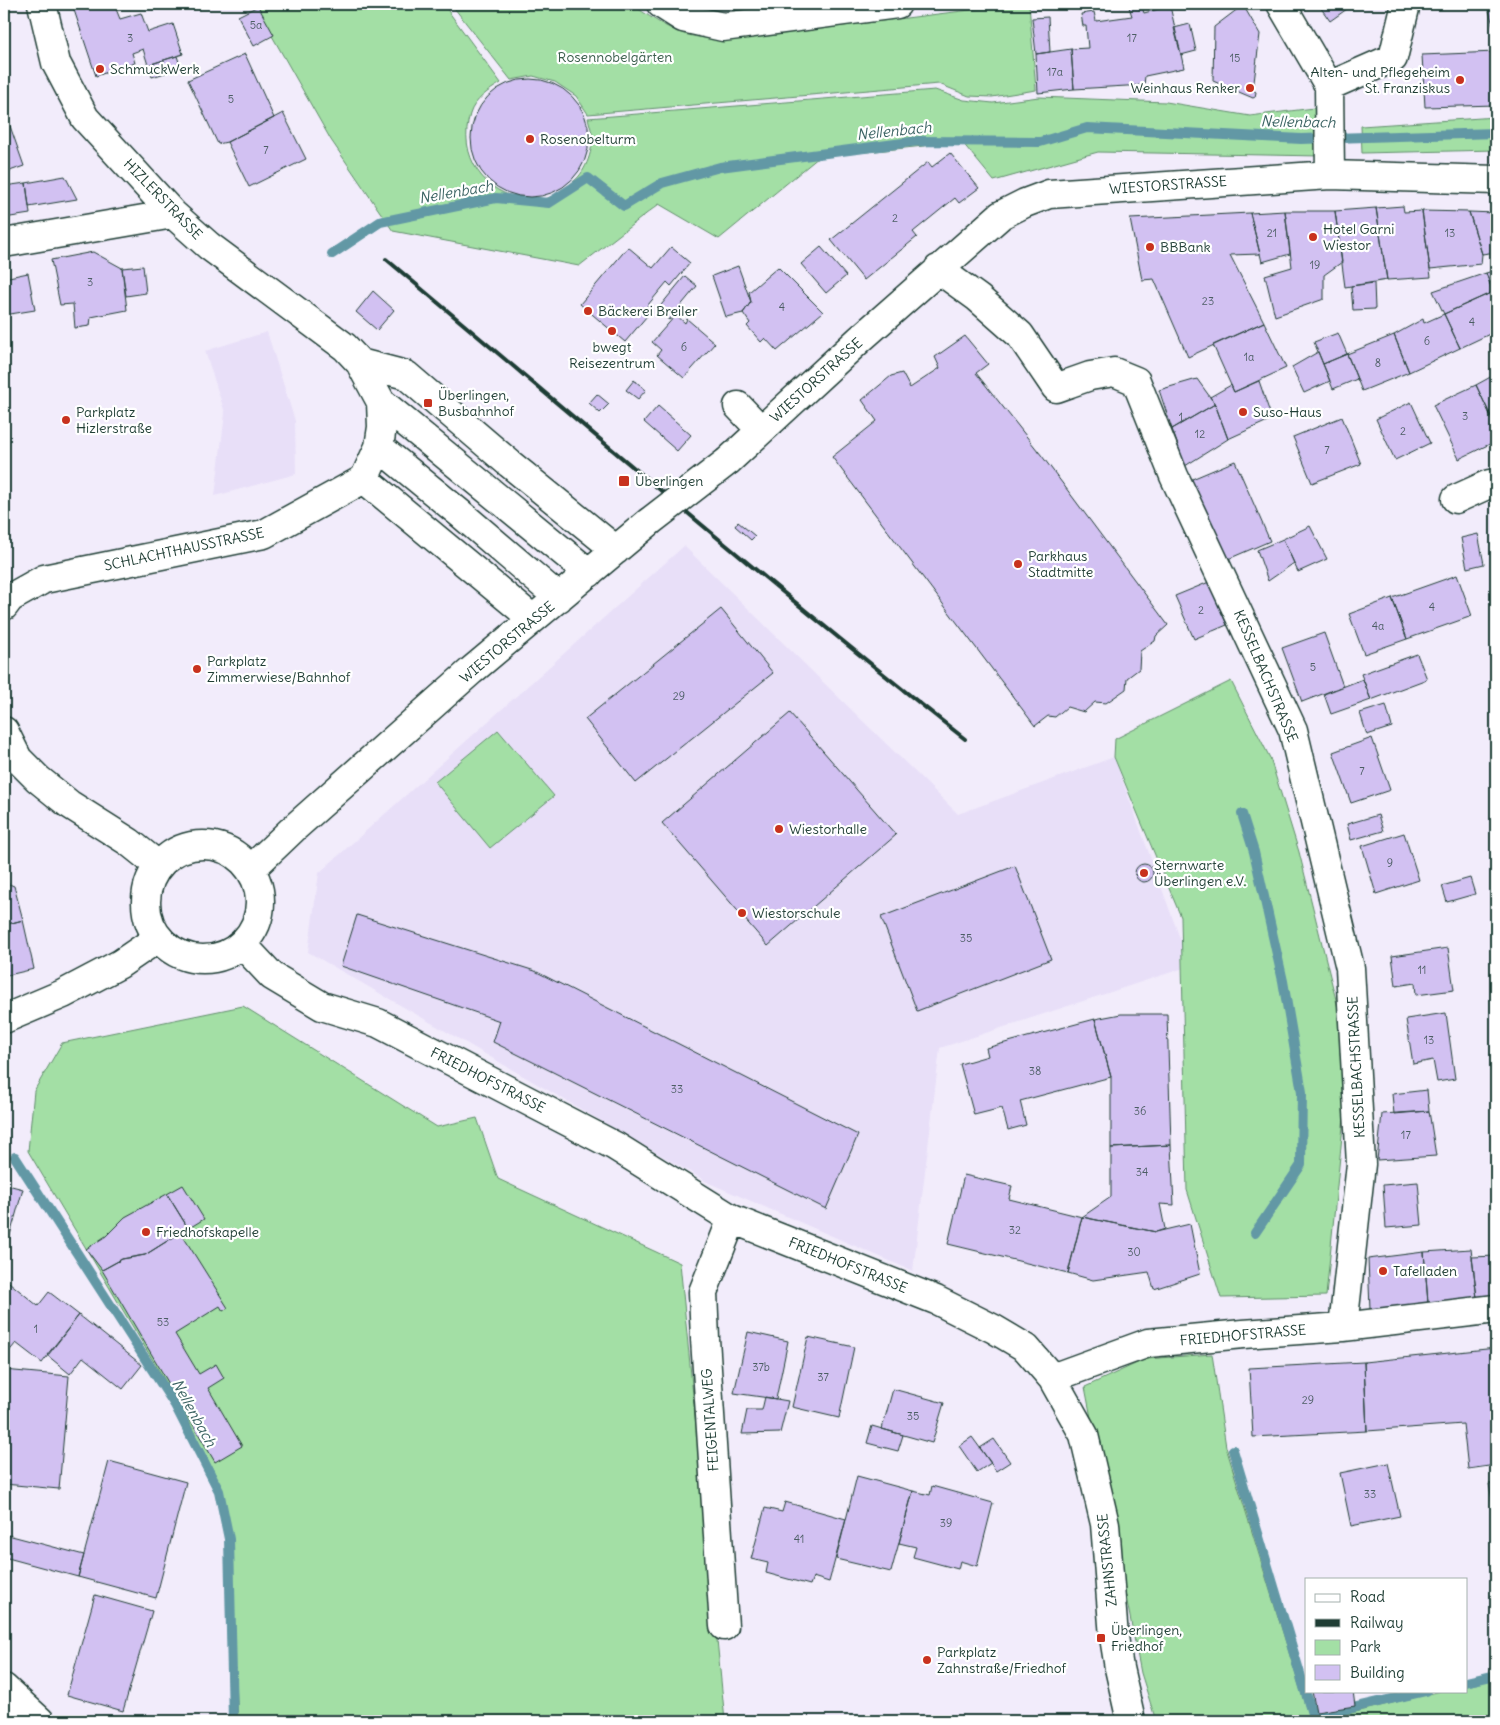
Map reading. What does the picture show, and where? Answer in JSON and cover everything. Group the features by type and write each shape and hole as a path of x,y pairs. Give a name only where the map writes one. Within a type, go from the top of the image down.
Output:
{"street":[{"name":"HIZLERSTRASSE","path":"42,4 56,63 86,118 173,214 209,246 352,355"},
{"path":"661,4 683,18 724,27 897,4"},
{"path":"1281,4 1328,86 1330,166"},
{"path":"1328,86 1393,58 1406,4"},
{"name":"WIESTORSTRASSE","path":"250,870 293,829 471,672 649,522 728,461 938,269 1001,215 1049,194 1330,166 1496,180"},
{"path":"4,243 173,214"},
{"name":"KESSELBACHSTRASSE","path":"938,269 978,298 1020,335 1056,388 1090,376 1114,372 1136,382 1174,476 1292,730 1350,968 1361,1164 1343,1327"},
{"path":"352,355 381,402 589,573"},
{"path":"352,355 406,375 536,486 616,550"},
{"path":"381,402 382,427 379,447 364,479 533,619"},
{"path":"738,406 761,430"},
{"path":"379,447 559,598"},
{"name":"SCHLACHTHAUSSTRASSE","path":"4,606 10,598 44,579 264,534 364,479"},
{"path":"1456,499 1489,484 1496,483"},
{"path":"4,731 18,759 38,779 69,804 129,842 159,866"},
{"path":"193,846 206,846 227,851 240,859 250,870 258,888 260,907 255,926 242,944 224,956 198,959 175,952 158,938 150,925 146,904 149,884 159,866 169,857 180,850 193,846"},
{"path":"4,1019 63,994 120,964 158,938"},
{"name":"FRIEDHOFSTRASSE","path":"242,944 272,976 322,1006 378,1023 396,1032 615,1146 732,1219 936,1300 994,1329 1026,1348 1052,1378 1148,1343 1343,1327 1496,1309"},
{"name":"FEIGENTALWEG","path":"724,1626 704,1339 703,1292 732,1219"},
{"name":"ZAHNSTRASSE","path":"1052,1378 1084,1435 1105,1524 1114,1637 1131,1721"},
{"path":"4,1688 40,1721"}],"shaded area":[{"path":"267,332 295,421 296,474 215,496 225,413 205,351"},
{"name":"Wiestorschule","path":"684,546 958,814 1114,757 1190,966 940,1048 913,1271 709,1183 308,952 319,873"}],"green space":[{"path":"254,4 443,4 501,83 482,96 470,114 467,144 471,158 477,170 486,181 498,190 511,196 532,200 548,198 566,188 582,172 592,146 592,133 588,118 935,90 964,100 993,103 1039,97 1166,102 1250,116 1314,108 1326,116 1321,156 1098,152 994,181 962,142 819,157 719,239 659,204 579,266 393,231 331,140"},
{"name":"Rosennobelgärten","path":"451,4 632,4 657,21 678,32 701,37 731,40 1029,4 1036,90 992,97 969,96 939,84 588,114 576,96 555,82 533,76 511,80"},
{"path":"1496,117 1496,150 1362,153 1361,126"},
{"path":"1231,681 1270,758 1299,852 1350,1056 1326,1296 1221,1298 1187,1190 1181,917 1114,757 1115,739"},
{"path":"498,730 554,796 490,848 435,782"},
{"path":"243,1006 437,1127 477,1118 498,1179 680,1263 725,1721 238,1721 229,1539 219,1491 189,1421 28,1151 34,1091 62,1043"},
{"path":"1212,1354 1226,1447 1310,1721 1156,1721 1141,1673 1085,1387 1146,1359"},
{"path":"1496,1678 1496,1721 1319,1721 1437,1692 1468,1692 1468,1685"}],"building":[{"path":"84,4 114,4 120,19 141,13 148,32 173,24 183,54 148,65 143,49 132,53 135,63 96,76 73,7"},
{"path":"1128,4 1141,4 1144,13 1170,6 1184,68 1145,76 1144,85 1074,89 1071,49 1088,48 1086,26 1083,26 1081,14 1094,12 1096,21 1132,16"},
{"path":"1318,4 1354,4 1330,21"},
{"path":"1487,4 1496,4 1496,35"},
{"path":"1243,5 1260,34 1253,90 1256,92 1253,98 1213,81 1214,27"},
{"path":"258,6 274,35 254,46 238,16"},
{"path":"1048,17 1050,52 1036,54 1032,18"},
{"path":"1190,24 1196,51 1181,55 1174,28"},
{"path":"1071,49 1074,89 1038,93 1036,54"},
{"name":"Alten- und Pflegeheim St. Franziskus","path":"1496,52 1496,105 1425,107 1422,55"},
{"path":"245,54 274,118 227,142 218,144 188,80"},
{"path":"177,56 181,68 152,77 148,65"},
{"name":"Rosenobelturm","path":"530,79 553,83 572,96 585,115 589,138 585,161 572,180 553,193 530,197 507,193 488,180 475,161 471,138 475,115 488,96 507,83"},
{"path":"283,113 306,159 249,187 227,142"},
{"path":"10,126 24,166 4,173 4,128"},
{"path":"950,153 979,188 959,203 955,198 913,232 917,237 864,280 831,240 928,162 932,167"},
{"path":"65,176 77,199 29,207 26,183"},
{"path":"26,183 30,214 4,218 4,186"},
{"path":"1403,206 1404,212 1422,211 1431,277 1387,280 1376,208"},
{"path":"1376,208 1387,280 1345,287 1335,211"},
{"path":"1285,211 1290,254 1262,262 1250,213"},
{"path":"1285,211 1335,211 1342,262 1324,275 1324,299 1275,316 1265,275 1292,267"},
{"path":"1422,211 1469,212 1482,254 1481,264 1430,269"},
{"path":"1469,212 1495,213 1496,252 1482,254"},
{"path":"1250,213 1260,254 1230,255 1264,322 1188,357 1154,279 1142,280 1130,219"},
{"path":"628,247 653,268 671,247 690,263 671,286 667,282 647,306 652,310 625,342 580,304"},
{"path":"821,247 846,276 826,293 801,264"},
{"path":"93,252 122,268 127,310 91,317 90,326 75,328 73,304 60,305 51,260"},
{"path":"143,266 146,293 126,296 122,268"},
{"path":"738,266 751,302 743,313 726,317 712,276"},
{"path":"778,267 823,312 777,351 765,338 761,342 747,326 750,323 743,313 751,302 749,292"},
{"path":"1496,270 1496,301 1486,273"},
{"path":"28,273 35,310 4,315 4,278"},
{"path":"1486,273 1493,292 1444,314 1433,291"},
{"path":"685,276 697,286 669,320 657,310"},
{"path":"1374,283 1375,309 1353,310 1351,286"},
{"path":"373,291 394,310 377,330 356,312"},
{"path":"1493,292 1496,301 1496,331 1460,348 1444,314"},
{"path":"1444,314 1460,348 1409,372 1394,335 1423,319 1424,323"},
{"path":"676,315 685,323 687,319 715,343 684,378 657,355 661,350 652,342"},
{"path":"1264,322 1286,368 1234,392 1213,345"},
{"path":"1338,333 1347,354 1323,364 1314,342"},
{"path":"1394,335 1409,372 1362,391 1347,354"},
{"name":"Parkhaus Stadtmitte","path":"965,336 988,364 976,373 1042,456 1168,625 1156,636 1155,641 1140,651 1139,669 1127,678 1126,689 1106,703 1095,702 1084,712 1067,707 1055,717 1048,716 1035,726 832,457 877,421 862,400 891,376 902,373 910,388 940,368 935,357"},
{"path":"1318,352 1330,381 1304,393 1292,367"},
{"path":"1347,354 1357,379 1333,389 1323,364"},
{"path":"1496,374 1496,427 1476,385"},
{"path":"1197,379 1215,404 1172,429 1159,390"},
{"path":"634,380 646,390 638,399 626,390"},
{"name":"Suso-Haus","path":"1259,381 1272,419 1228,439 1215,404 1210,397 1231,385 1234,392"},
{"path":"1476,385 1496,427 1496,441 1459,459 1433,405"},
{"path":"597,394 609,404 600,413 589,403"},
{"path":"1411,402 1430,443 1395,460 1376,419"},
{"path":"1215,404 1228,439 1185,466 1172,429"},
{"path":"658,406 691,435 677,451 644,422"},
{"path":"1342,417 1361,464 1312,483 1293,437"},
{"path":"1235,461 1270,541 1219,563 1185,482"},
{"path":"738,522 755,536 751,540 735,526"},
{"path":"1310,526 1327,559 1298,572 1283,539"},
{"path":"1478,534 1484,564 1467,568 1461,538"},
{"path":"1283,539 1294,563 1268,581 1257,550"},
{"path":"1457,575 1472,616 1407,639 1392,598"},
{"path":"1209,582 1227,625 1194,639 1175,596"},
{"path":"1392,598 1407,639 1364,654 1349,614"},
{"path":"721,609 773,673 636,783 585,719"},
{"path":"1324,633 1343,686 1302,702 1282,648"},
{"path":"1417,654 1427,679 1371,700 1361,674"},
{"path":"1363,679 1371,700 1331,714 1324,694"},
{"path":"1386,705 1392,727 1367,735 1360,713"},
{"name":"Wiestorhalle","path":"790,713 896,835 768,946 662,823"},
{"path":"1372,738 1390,790 1351,803 1333,752"},
{"path":"1378,815 1383,831 1351,840 1347,824"},
{"path":"1404,833 1419,880 1376,894 1362,846"},
{"name":"Sternwarte Überlingen e.V.","path":"1140,864 1148,864 1153,869 1151,880 1140,882 1135,877 1135,869"},
{"path":"1015,866 1051,959 917,1011 881,917"},
{"path":"1470,878 1475,894 1447,902 1442,886"},
{"path":"4,882 14,886 23,920 4,925"},
{"path":"357,915 535,971 858,1135 826,1209 493,1042 500,1021 341,966"},
{"path":"23,920 34,969 4,976 4,925"},
{"path":"1448,948 1454,990 1416,995 1415,983 1396,986 1392,956"},
{"path":"1446,1013 1455,1079 1437,1082 1433,1060 1413,1064 1406,1019"},
{"path":"1121,1014 1167,1014 1171,1145 1111,1148 1111,1077 1095,1019"},
{"path":"1095,1019 1111,1077 1020,1101 1026,1125 1008,1130 1002,1108 974,1115 960,1064 988,1056 986,1048"},
{"path":"1427,1090 1429,1111 1394,1114 1392,1094"},
{"path":"1429,1111 1436,1156 1377,1160 1382,1114"},
{"path":"1171,1145 1174,1205 1160,1204 1165,1229 1156,1232 1082,1217 1111,1197 1111,1148"},
{"path":"964,1175 1012,1186 1009,1199 1082,1217 1068,1273 948,1244"},
{"path":"1418,1182 1422,1225 1386,1228 1383,1185"},
{"path":"4,1184 23,1189 5,1253 4,1253"},
{"path":"183,1185 204,1219 181,1233 228,1308 223,1311 220,1306 175,1334 199,1374 216,1364 224,1378 208,1388 242,1446 215,1462 102,1270 122,1259 145,1255 188,1228 167,1194"},
{"name":"Friedhofskapelle","path":"167,1194 188,1228 145,1255 122,1259 102,1270 86,1249 106,1236 125,1217"},
{"path":"1082,1217 1156,1232 1190,1224 1200,1274 1154,1289 1149,1272 1093,1280 1068,1273"},
{"path":"1471,1249 1477,1298 1428,1303 1424,1252"},
{"path":"1424,1252 1428,1303 1370,1309 1368,1259"},
{"path":"1496,1256 1496,1296 1477,1298 1472,1257"},
{"path":"4,1278 38,1306 49,1292 79,1315 42,1363 16,1343 6,1355 4,1353"},
{"path":"79,1315 142,1365 123,1389 83,1357 70,1374 47,1355"},
{"path":"748,1332 788,1341 776,1399 734,1393"},
{"path":"808,1337 854,1347 839,1418 792,1407"},
{"path":"1496,1348 1496,1465 1468,1469 1463,1424 1367,1431 1364,1362"},
{"path":"1364,1362 1367,1431 1253,1437 1249,1368"},
{"path":"4,1370 69,1376 59,1489 4,1484"},
{"path":"893,1389 944,1403 932,1443 882,1429"},
{"path":"765,1397 788,1401 780,1433 742,1434 747,1410 762,1410"},
{"path":"872,1426 903,1435 898,1451 867,1443"},
{"path":"972,1437 991,1463 977,1472 959,1446"},
{"path":"994,1439 1010,1462 996,1471 980,1448"},
{"path":"109,1461 186,1482 156,1598 78,1577"},
{"path":"1388,1463 1400,1516 1351,1526 1340,1473"},
{"path":"857,1476 913,1491 891,1572 836,1559"},
{"path":"1496,1483 1496,1521 1489,1484"},
{"path":"932,1486 993,1503 977,1566 960,1561 958,1569 913,1557 916,1547 899,1543 913,1491 930,1495"},
{"path":"785,1502 846,1519 829,1582 813,1577 810,1585 766,1573 768,1563 751,1559 765,1508 782,1512"},
{"path":"4,1534 84,1555 78,1577 4,1557"},
{"path":"95,1595 152,1611 123,1711 67,1695"},
{"path":"1312,1692 1353,1692 1355,1706 1316,1712"}],"waterway":[{"name":"Nellenbach","path":"332,254 380,222 496,198 549,203 588,178 624,206 662,183 720,167 918,141 1040,142 1087,128 1301,139 1496,133"},
{"path":"1242,814 1254,852 1283,981 1302,1092 1301,1165 1255,1233"},
{"name":"Nellenbach","path":"15,1157 175,1405 219,1491 229,1539 233,1721"},
{"path":"1233,1450 1305,1690"},
{"path":"1468,1682 1496,1675"},
{"path":"1306,1692 1313,1717 1422,1692"}],"railway":[{"path":"386,259 746,561 965,739"}],"place":[{"name":"SchmuckWerk","path":"100,69"},
{"name":"Alten- und Pflegeheim St. Franziskus","path":"1460,80"},
{"name":"Weinhaus Renker","path":"1250,88"},
{"name":"Rosenobelturm","path":"530,139"},
{"name":"Hotel Garni Wiestor","path":"1313,237"},
{"name":"BBBank","path":"1150,247"},
{"name":"Bäckerei Breiler","path":"588,311"},
{"name":"bwegt Reisezentrum","path":"612,331"},
{"name":"Überlingen, Busbahnhof","path":"428,403"},
{"name":"Suso-Haus","path":"1243,412"},
{"name":"Parkplatz Hizlerstraße","path":"66,420"},
{"name":"Überlingen","path":"624,481"},
{"name":"Parkhaus Stadtmitte","path":"1018,564"},
{"name":"Parkplatz Zimmerwiese/Bahnhof","path":"197,669"},
{"name":"Wiestorhalle","path":"779,829"},
{"name":"Sternwarte Überlingen e.V.","path":"1144,873"},
{"name":"Wiestorschule","path":"742,913"},
{"name":"Friedhofskapelle","path":"146,1232"},
{"name":"Tafelladen","path":"1383,1271"},
{"name":"Überlingen, Friedhof","path":"1101,1638"},
{"name":"Parkplatz Zahnstraße/Friedhof","path":"927,1660"}]}
